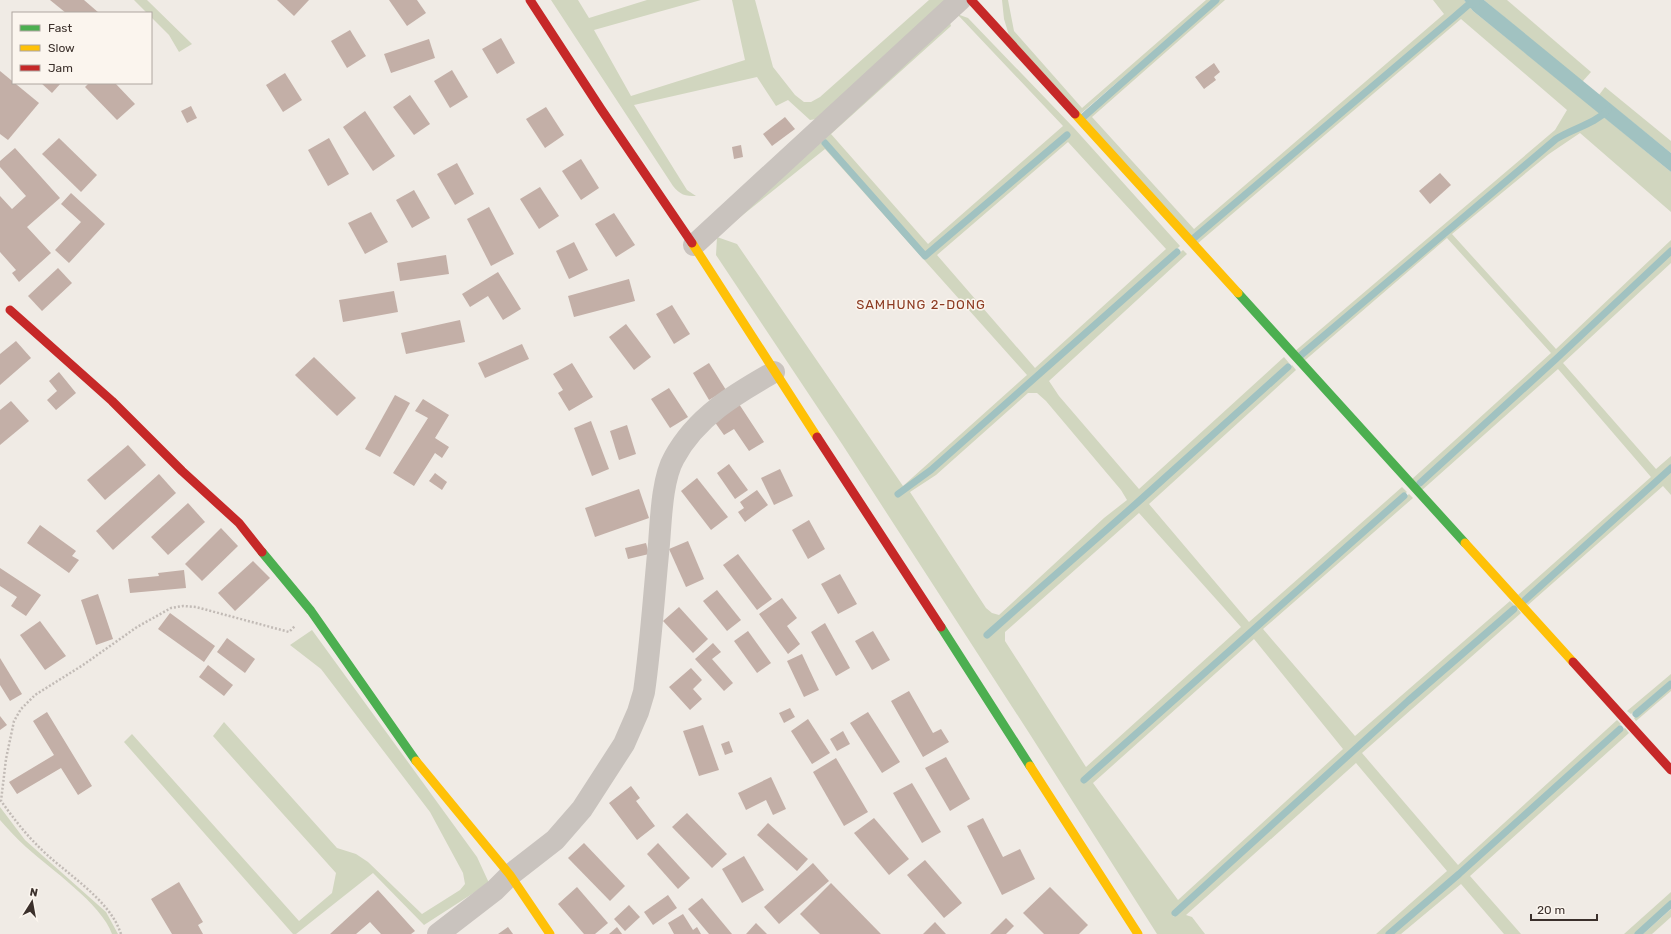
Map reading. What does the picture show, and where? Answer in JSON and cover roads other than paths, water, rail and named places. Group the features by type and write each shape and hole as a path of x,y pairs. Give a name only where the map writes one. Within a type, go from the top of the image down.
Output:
{"street":[{"path":"530,0 601,109 694,245 774,372 960,656 1138,934"},
{"path":"694,245 960,0"},
{"path":"971,0 1671,770"},
{"path":"10,310 112,401 182,471 239,523 311,611 421,768 510,875 550,934"},
{"path":"438,934 495,890 510,875 555,840 582,810 624,744 636,717 644,692 662,507 673,459 694,430 718,407 737,392 774,372"}],"water":[{"path":"1464,0 1484,0 1671,153 1671,172 1473,11"}],"waterway":[{"path":"1081,119 1216,0"},
{"path":"1194,238 1468,5 1476,3"},
{"path":"1300,356 1556,139 1596,119 1608,110"},
{"path":"825,143 925,256 1067,135"},
{"path":"1420,483 1556,359 1671,251"},
{"path":"898,494 931,470 1177,252"},
{"path":"987,635 1288,367"},
{"path":"1524,601 1671,468"},
{"path":"1084,780 1404,496"},
{"path":"1175,913 1408,701 1514,609"},
{"path":"1636,714 1671,684"},
{"path":"1389,934 1459,874 1620,729"},
{"path":"1638,934 1671,904"}],"district":[{"name":"SAMHUNG 2-DONG","path":"921,304"}]}
